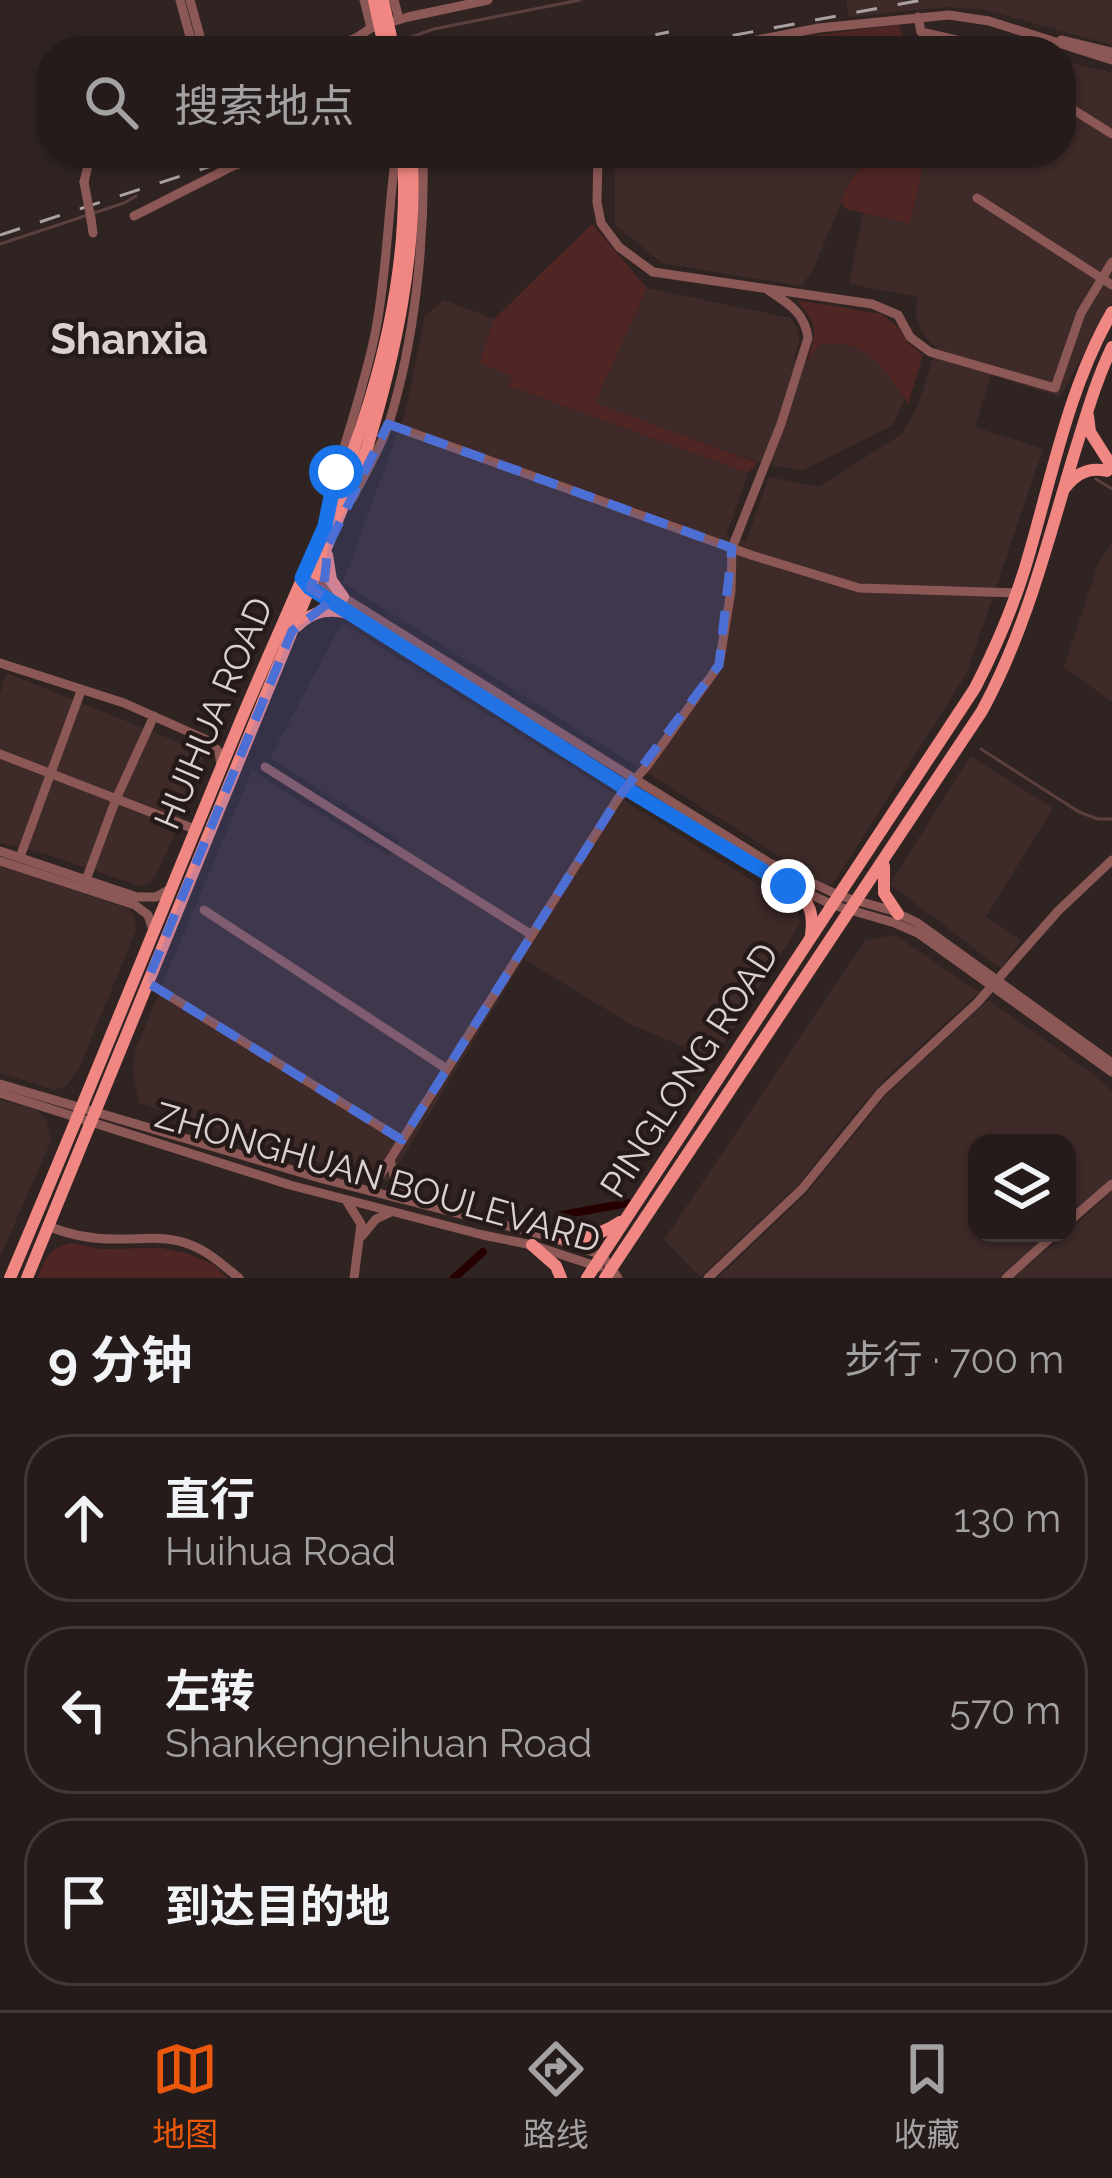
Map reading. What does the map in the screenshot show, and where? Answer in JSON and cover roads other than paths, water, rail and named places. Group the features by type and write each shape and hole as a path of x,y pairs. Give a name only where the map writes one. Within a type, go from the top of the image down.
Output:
{"main road":[{"path":"378,0 386,36"},
{"name":"HUIHUA ROAD","path":"10,1278 147,982 378,410 400,319 413,183 408,168"},
{"name":"PINGLONG ROAD","path":"587,1278 975,688 1003,632 1075,397 1112,312"},
{"name":"PINGLONG ROAD","path":"611,1275 997,684 1032,600 1088,409 1112,347"},
{"path":"1063,492 1085,471 1110,467 1090,432 1088,409"},
{"name":"HUIHUA ROAD","path":"27,1278 153,934 236,731 328,546 330,528"},
{"path":"328,546 327,570 343,597"},
{"path":"292,632 320,611 351,614"},
{"path":"890,853 882,885 886,900 898,914"},
{"path":"795,889 812,911 808,944"},
{"path":"547,1236 576,1239 595,1235 613,1227 633,1208"},
{"path":"532,1244 556,1266 561,1278"}],"street":[{"path":"180,0 190,36"},
{"path":"190,0 200,36"},
{"path":"364,0 371,28"},
{"path":"394,0 399,20"},
{"path":"359,36 399,20 488,0"},
{"path":"774,36 950,16 1038,36"},
{"path":"918,17 921,32 948,36"},
{"path":"1076,47 1112,57"},
{"path":"1076,111 1112,134"},
{"path":"87,168 84,182 93,233"},
{"path":"134,216 229,168"},
{"path":"330,528 329,501 376,330 395,168"},
{"path":"330,528 379,448 388,424 416,292 423,168"},
{"path":"598,168 601,223 619,247 653,272 872,304 898,315 910,337 930,352 1055,388 1081,313 1107,282 1112,262"},
{"path":"976,198 1107,282"},
{"path":"370,1191 631,784 719,665 731,591 732,548 781,424 808,338 801,315 768,290"},
{"path":"388,424 732,548 859,588 1017,593"},
{"path":"309,582 343,597 761,872 795,889 895,922 996,983"},
{"path":"309,582 351,614 631,784 837,900"},
{"path":"2,668 124,703 207,740 219,752 220,770"},
{"path":"20,857 81,691"},
{"path":"86,880 154,716"},
{"path":"207,740 224,740 236,731"},
{"path":"0,754 197,830"},
{"path":"265,767 532,935"},
{"path":"0,851 147,898 172,888"},
{"path":"708,1278 802,1189 881,1092 996,983 1067,902 1112,860"},
{"path":"0,861 135,904 148,915 153,934"},
{"path":"855,906 898,914 927,928 1112,1067"},
{"path":"204,910 447,1069"},
{"path":"147,982 403,1140"},
{"name":"ZHONGHUAN BOULEVARD","path":"0,1084 290,1185 599,1260"},
{"name":"ZHONGHUAN BOULEVARD","path":"0,1093 547,1236 599,1260 611,1275"},
{"path":"392,1157 396,1184 415,1203"},
{"path":"1076,1215 1112,1184"},
{"path":"346,1200 358,1216 362,1236 355,1278"},
{"path":"362,1236 376,1219 393,1212"},
{"path":"48,1226 96,1238 171,1239 193,1245 239,1278"},
{"path":"1006,1278 1046,1242"}],"waterway":[{"path":"414,36 580,0"},
{"path":"0,244 136,196"},
{"path":"1096,479 1112,489"},
{"path":"981,749 1079,812 1112,819"},
{"path":"562,1215 628,1203"},
{"path":"454,1278 483,1252"}],"railway":[{"path":"730,36 922,0"},
{"path":"649,36 669,32"},
{"path":"0,235 205,168"}],"district":[{"name":"Shanxia","path":"129,339"}]}
